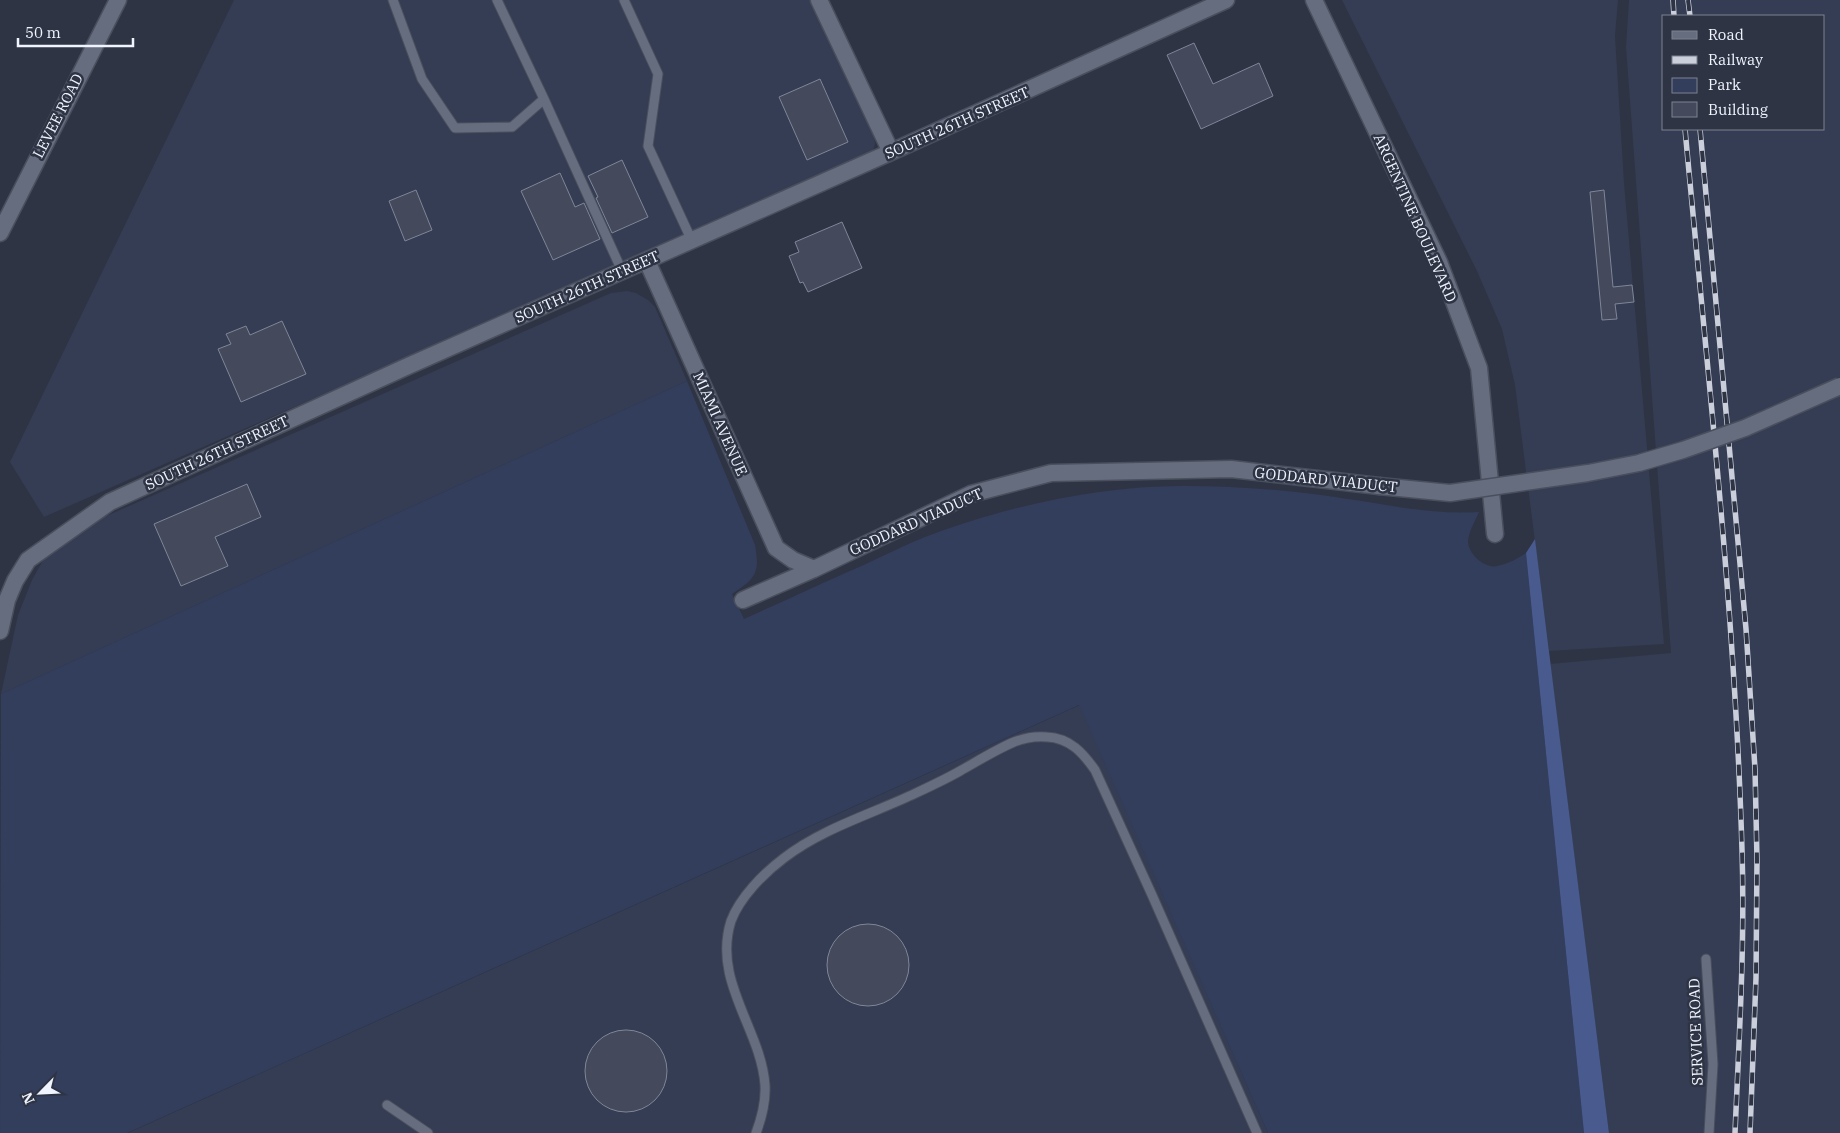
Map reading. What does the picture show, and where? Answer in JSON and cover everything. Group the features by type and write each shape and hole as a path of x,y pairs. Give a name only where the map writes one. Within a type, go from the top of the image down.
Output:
{"street":[{"name":"LEVEE ROAD","path":"0,233 118,0"},
{"path":"819,0 892,152"},
{"name":"SOUTH 26TH STREET","path":"0,631 7,600 15,581 28,560 110,502 408,366 892,152 1226,0"},
{"name":"ARGENTINE BOULEVARD","path":"1314,0 1438,262 1479,368 1496,534"},
{"name":"MIAMI AVENUE","path":"647,261 776,548 793,560 814,569"},
{"name":"GODDARD VIADUCT","path":"743,600 814,569 971,494 1051,473 1231,469 1450,492 1588,474 1639,463 1684,450 1745,428 1840,386"}],"lane":[{"path":"393,0 422,79 455,128 512,127 544,99"},
{"path":"497,0 622,271"},
{"path":"624,0 658,74 648,146 692,241"},
{"path":"756,1133 764,1113 765,1085 760,1060 729,976 726,946 732,920 745,896 763,875 785,856 812,840 960,772 998,749 1024,740 1048,737 1061,739 1075,747 1085,756 1094,770 1152,895 1256,1133"},
{"name":"SERVICE ROAD","path":"1706,959 1713,1064 1709,1133"},
{"path":"386,1105 428,1133"}],"shaded area":[{"path":"234,0 811,0 874,136 875,144 873,150 868,155 44,517 10,462"},
{"path":"1342,0 1618,0 1615,36 1624,183 1664,644 1549,651 1515,385 1502,329 1477,271"},
{"path":"1629,0 1840,0 1840,1133 1609,1133 1550,664 1671,653 1626,47"},
{"path":"627,291 636,293 655,307 687,381 1,694 18,615 32,580 42,562 55,546 86,525 611,293"},
{"path":"1535,539 1609,1133 1584,1133 1526,553"},
{"path":"1080,705 1268,1133 128,1133"}],"green space":[{"path":"687,381 755,545 757,562 754,574 746,584 732,594 744,619 925,537 955,526 1020,507 1121,489 1186,486 1261,489 1298,492 1442,512 1479,512 1468,541 1471,551 1478,560 1487,565 1497,566 1512,561 1526,553 1584,1133 1268,1133 1079,705 127,1133 0,1133 1,694"}],"building":[{"path":"1194,43 1213,84 1259,63 1273,96 1201,129 1167,55"},
{"path":"820,79 848,142 807,160 779,97"},
{"path":"622,160 648,217 612,233 588,176"},
{"path":"560,173 575,207 584,203 600,239 553,260 521,191"},
{"path":"416,190 432,230 405,241 389,201"},
{"path":"1604,190 1613,287 1632,285 1634,302 1615,304 1617,319 1602,320 1590,192"},
{"path":"842,222 862,268 808,292 803,282 800,283 789,256 799,252 795,242"},
{"path":"282,321 306,374 241,402 218,349 231,344 226,334 246,326 250,335"},
{"path":"247,484 261,517 215,537 228,566 181,586 154,524"},
{"path":"868,924 884,927 897,936 906,949 909,965 906,981 897,994 884,1003 868,1006 852,1003 839,994 830,981 827,965 830,949 839,936 852,927"},
{"path":"626,1030 642,1033 655,1042 664,1055 667,1071 664,1087 655,1100 642,1109 626,1112 610,1109 597,1100 588,1087 585,1071 588,1055 597,1042 610,1033"}],"railway":[{"path":"1673,0 1674,15"},
{"path":"1688,0 1690,15"},
{"path":"1685,130 1727,579 1738,760 1743,921 1735,1133"},
{"path":"1700,130 1746,629 1755,769 1757,860 1756,978 1750,1133"}]}
